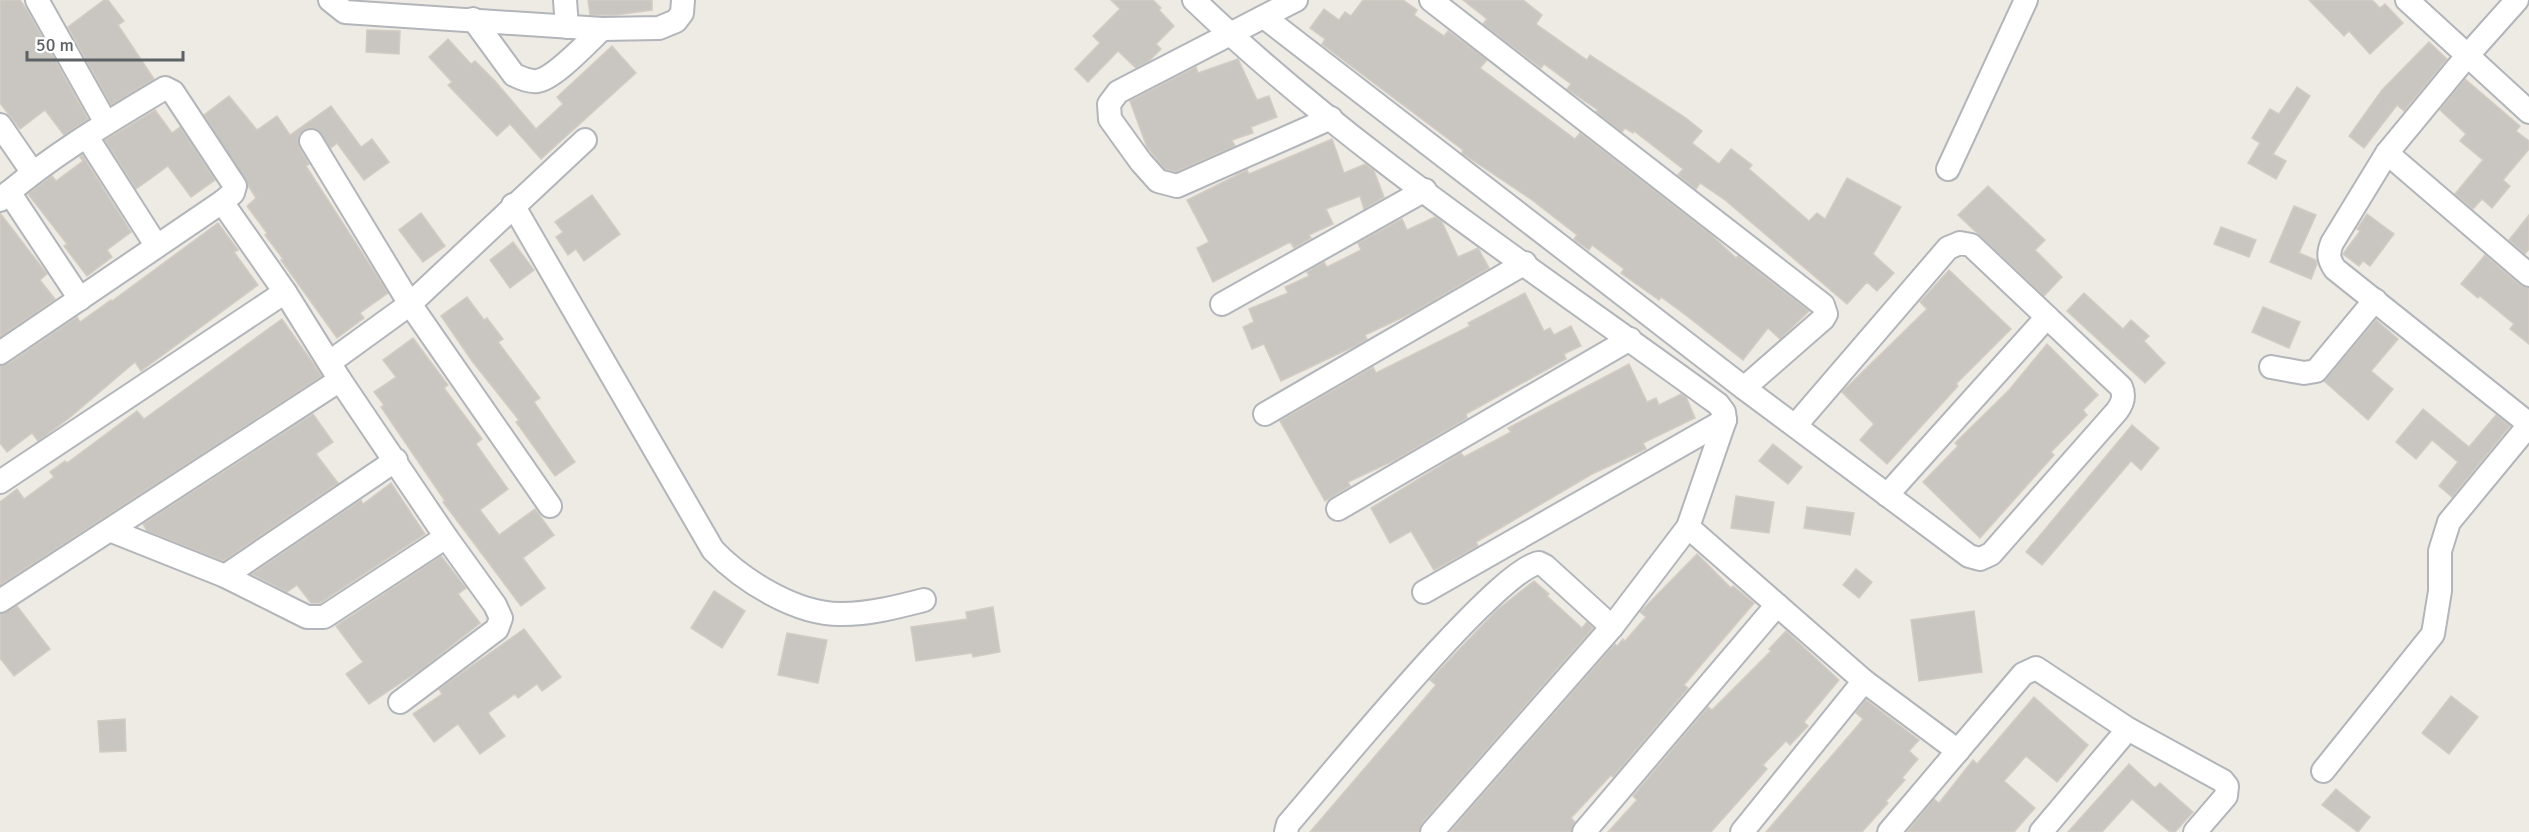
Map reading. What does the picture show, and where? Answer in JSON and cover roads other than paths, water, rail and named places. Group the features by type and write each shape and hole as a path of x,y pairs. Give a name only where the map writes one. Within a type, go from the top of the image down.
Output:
{"street":[{"path":"37,0 106,123"},
{"path":"330,0 345,12 461,13 567,27 602,29 659,28 676,21 681,13 683,0"},
{"path":"565,0 567,27"},
{"path":"1194,0 1248,25 1744,388 1969,556 1980,559 1991,554 2122,404 2121,387 1971,245 1960,243 1954,245 1795,426"},
{"path":"1296,0 1118,92 1109,104 1110,119 1158,181 1177,186 1331,118"},
{"path":"1431,0 1823,305 1826,314 1823,319 1744,388"},
{"path":"1948,169 2026,0"},
{"path":"2407,0 2529,112"},
{"path":"2323,771 2433,634 2440,591 2440,551 2449,522 2529,424 2335,268 2330,261 2329,252 2332,243 2387,153 2466,56 2517,0"},
{"path":"461,13 514,75 523,80 538,81 550,75 602,29"},
{"path":"1248,25 1331,118 1525,264 1718,404 1724,412 1725,420 1688,527 1612,627 1432,832"},
{"path":"0,353 80,299 156,245 222,202 233,193 235,186 170,89 165,88 106,123 33,173 4,196 80,299"},
{"path":"0,125 33,173"},
{"path":"87,137 156,245"},
{"path":"0,601 112,531 335,371 585,140"},
{"path":"310,141 410,303 550,506"},
{"path":"2387,153 2529,275"},
{"path":"1221,304 1425,190"},
{"path":"222,202 285,292 446,537 495,605 501,618 501,624 400,702"},
{"path":"513,205 713,550 734,572 766,591 805,608 840,615 884,610 924,600"},
{"path":"1265,414 1525,264"},
{"path":"0,482 285,292"},
{"path":"2271,367 2304,373 2316,371 2375,300"},
{"path":"1887,495 2047,317"},
{"path":"1338,509 1630,339"},
{"path":"1424,592 1725,420"},
{"path":"225,576 396,460"},
{"path":"1688,527 1864,681 1958,751"},
{"path":"112,531 225,576 307,617 316,619 340,607 446,537"},
{"path":"1286,832 1288,824 1474,611 1527,566 1539,563 1545,566 1612,627"},
{"path":"1584,832 1777,605"},
{"path":"1889,832 2023,674 2031,668 2041,669 2128,729 2218,777 2227,786 2226,796 2195,832"},
{"path":"1742,832 1864,681"},
{"path":"2041,832 2128,729"}]}
